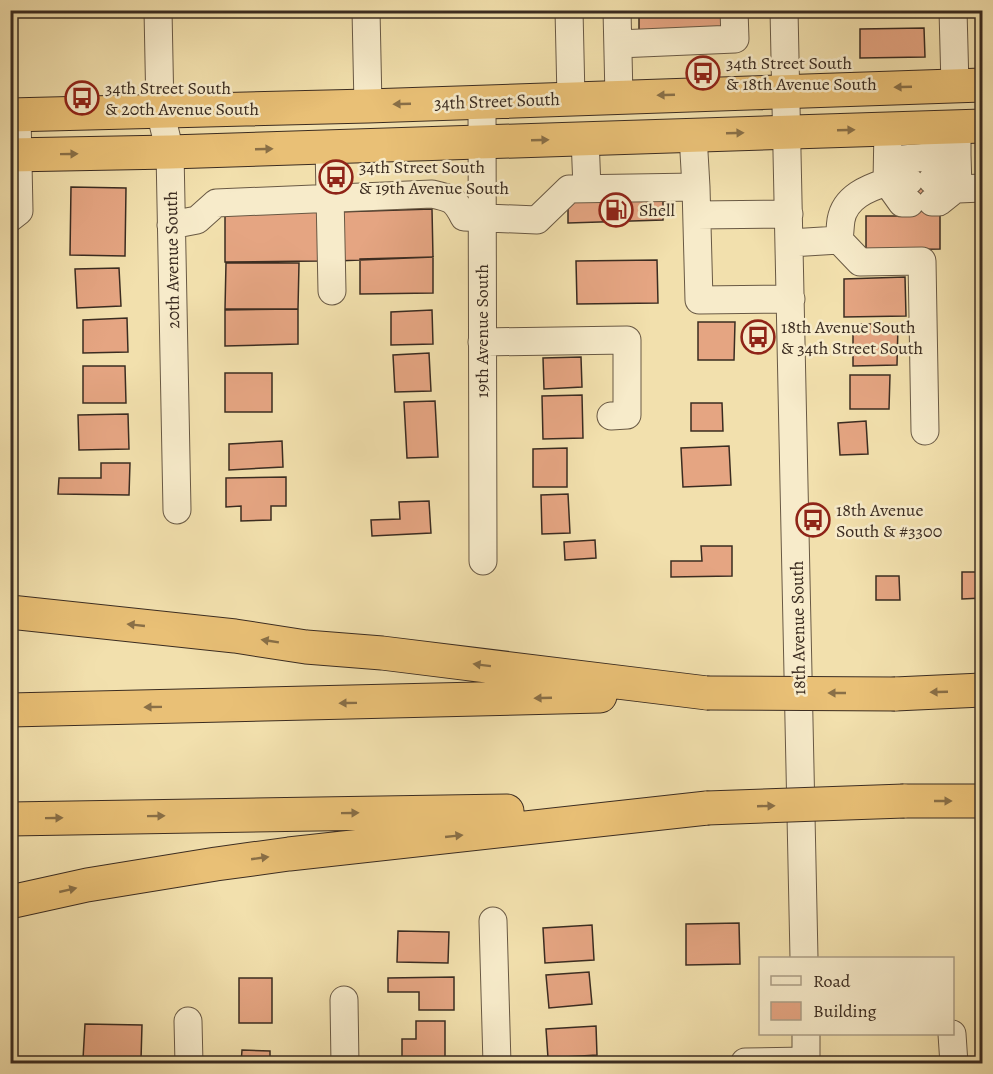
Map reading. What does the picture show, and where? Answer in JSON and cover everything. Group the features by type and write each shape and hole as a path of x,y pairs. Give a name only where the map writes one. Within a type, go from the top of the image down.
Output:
{"highway":[{"name":"34th Street South","path":"14,115 969,85"},
{"path":"14,155 788,132 924,180 966,136"},
{"path":"10,612 235,636 306,647 382,653 707,693"},
{"path":"10,710 707,693 895,694 982,690"},
{"path":"10,819 707,808 904,801 982,801"},
{"path":"10,902 87,885 237,861 707,808"}],"street":[{"name":"20th Avenue South","path":"158,10 160,111 170,152 177,510"},
{"path":"366,10 368,105"},
{"path":"569,10 571,98"},
{"path":"617,10 619,97"},
{"path":"618,44 735,39 734,10"},
{"name":"18th Avenue South","path":"784,10 804,957"},
{"path":"953,10 969,85"},
{"name":"19th Avenue South","path":"482,101 483,561"},
{"path":"10,218 19,211 14,155 14,115"},
{"path":"693,135 699,300 791,298"},
{"path":"925,431 922,261 860,262 839,240 841,218 847,206 862,192 924,180 966,136"},
{"path":"585,138 587,188"},
{"path":"329,146 332,291"},
{"path":"171,225 197,220 216,203 432,194 449,197 459,207 464,217 537,220 569,189 696,187"},
{"path":"697,215 789,214"},
{"path":"790,243 839,240"},
{"path":"482,342 627,340 627,415 610,416"},
{"path":"493,921 497,1064"},
{"path":"344,1000 345,1064"},
{"path":"188,1022 189,1064"},
{"path":"745,1064 745,1062 806,1062 806,1035"},
{"path":"952,1035 954,1064"}],"building":[{"path":"639,10 722,10 722,29 639,30"},
{"path":"924,28 925,57 860,58 860,29"},
{"path":"909,166 932,166 940,215 940,249 866,250 866,216 910,216"},
{"path":"71,187 126,188 125,256 70,255"},
{"name":"Shell","path":"663,197 663,220 568,223 568,200"},
{"path":"432,209 433,257 337,261 337,212"},
{"path":"319,211 318,261 225,262 225,212"},
{"path":"433,257 433,293 360,294 360,259"},
{"path":"657,260 658,303 577,304 576,261"},
{"path":"226,263 299,263 298,309 225,309"},
{"path":"119,268 121,306 77,308 75,269"},
{"path":"905,277 906,316 844,317 844,279"},
{"path":"982,282 982,310 978,310 977,283"},
{"path":"298,309 298,344 225,346 225,310"},
{"path":"432,310 433,344 391,345 391,312"},
{"path":"127,318 128,352 83,353 83,320"},
{"path":"698,322 735,322 734,360 698,360"},
{"path":"853,324 898,324 897,365 853,366"},
{"path":"977,324 982,324 982,356 977,356"},
{"path":"429,353 431,391 395,392 393,355"},
{"path":"581,357 582,387 544,389 543,358"},
{"path":"83,366 125,366 126,403 83,403"},
{"path":"225,373 272,373 272,412 225,412"},
{"path":"850,375 890,375 889,409 850,409"},
{"path":"582,395 583,438 543,439 542,396"},
{"path":"435,401 438,457 407,458 404,402"},
{"path":"691,403 722,403 723,431 691,431"},
{"path":"128,414 129,449 79,450 78,415"},
{"path":"866,421 868,454 840,455 838,423"},
{"path":"282,441 283,467 229,470 229,444"},
{"path":"729,446 731,485 683,487 681,448"},
{"path":"567,448 567,487 533,487 533,449"},
{"path":"101,463 130,463 129,495 58,494 59,478 101,478"},
{"path":"286,477 286,506 271,506 271,520 241,521 241,506 226,507 226,478"},
{"path":"568,494 570,533 542,534 541,495"},
{"path":"429,501 431,533 372,536 371,520 400,519 399,502"},
{"path":"595,540 596,558 565,560 564,542"},
{"path":"701,546 732,546 732,576 671,577 671,561 702,561"},
{"path":"962,572 982,572 982,598 962,599"},
{"path":"876,576 899,576 900,600 876,600"},
{"path":"739,923 740,964 686,965 686,924"},
{"path":"592,925 594,960 545,963 543,928"},
{"path":"398,931 449,932 448,963 397,962"},
{"path":"589,972 592,1004 549,1008 546,975"},
{"path":"454,977 454,1010 419,1010 419,992 388,992 388,978"},
{"path":"239,978 272,978 272,1023 239,1023"},
{"path":"416,1021 445,1021 445,1057 402,1057 402,1039 416,1039"},
{"path":"85,1024 142,1025 141,1060 83,1059"},
{"path":"596,1026 597,1055 548,1058 546,1029"},
{"path":"242,1050 270,1051 270,1064 241,1064"}],"place":[{"name":"34th Street South & 18th Avenue South","path":"703,73"},
{"name":"34th Street South & 20th Avenue South","path":"82,98"},
{"name":"34th Street South & 19th Avenue South","path":"336,177"},
{"name":"Shell","path":"616,210"},
{"name":"18th Avenue South & 34th Street South","path":"758,337"},
{"name":"18th Avenue South & #3300","path":"813,520"}]}
